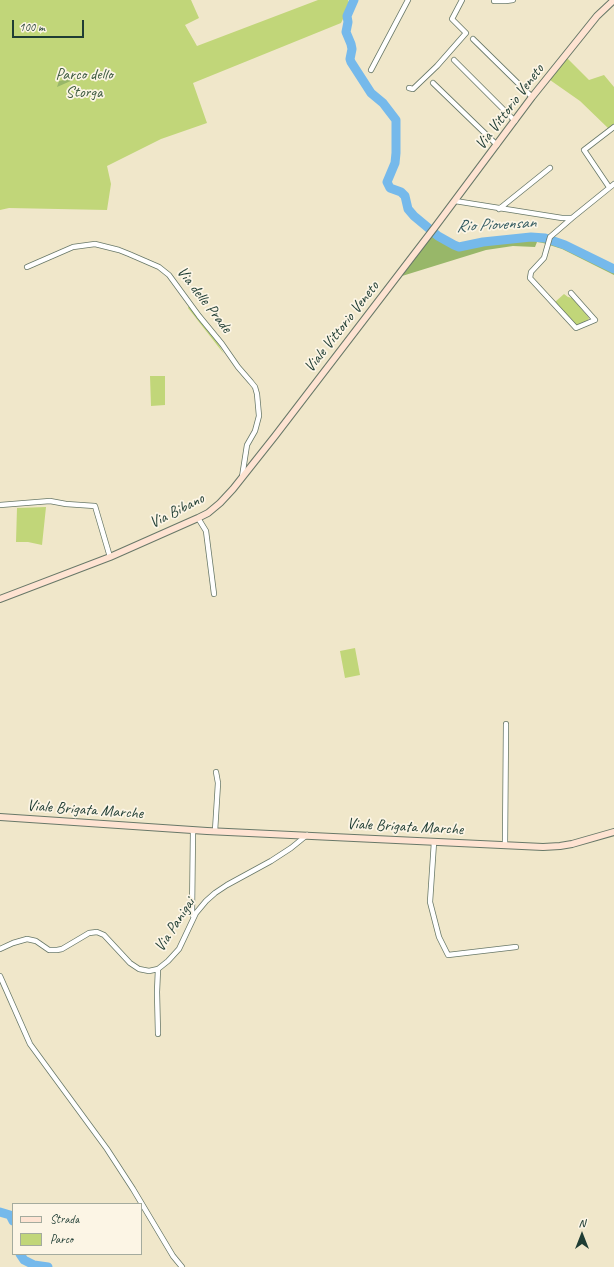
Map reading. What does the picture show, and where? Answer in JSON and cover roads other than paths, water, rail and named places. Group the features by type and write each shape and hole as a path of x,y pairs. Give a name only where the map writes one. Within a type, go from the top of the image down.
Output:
{"street":[{"path":"371,70 408,0"},
{"path":"409,88 413,89 437,66 466,33 452,19 462,0"},
{"path":"494,1 513,0"},
{"name":"Via Vittorio Veneto","path":"430,233 532,97 597,16 614,0"},
{"path":"473,39 532,97"},
{"path":"454,60 515,121"},
{"path":"433,83 497,145"},
{"path":"609,187 584,150 614,127"},
{"path":"499,209 550,168"},
{"path":"570,293 595,320 576,328 530,278 531,272 544,258 550,237 614,184"},
{"path":"455,201 499,209 562,218 572,218"},
{"name":"Viale Vittorio Veneto","path":"275,436 430,233"},
{"name":"Via delle Prade","path":"28,267 73,247 96,244 129,254 159,267 168,275 251,382 257,394 259,416 255,431 247,445 242,478"},
{"name":"Via Bibano","path":"0,599 110,557 208,513 220,503 242,478 275,436"},
{"path":"0,505 50,500 66,504 96,506 110,557"},
{"path":"198,518 206,531 214,594"},
{"path":"506,724 506,846"},
{"path":"216,772 218,783 216,831"},
{"name":"Viale Brigata Marche","path":"0,818 193,830 543,847 560,846 614,832"},
{"path":"193,830 193,916"},
{"name":"Via Panigai","path":"0,949 27,939 36,941 49,950 57,950 62,949 89,933 97,932 104,935 130,963 139,970 144,971 158,969 168,961 178,949 196,913 206,901 227,885 271,861 291,848 306,835"},
{"path":"434,842 430,902 439,937 448,956 516,947"},
{"path":"158,969 158,1034"},
{"path":"0,976 30,1044 107,1149 141,1203"},
{"path":"142,1205 173,1256 182,1267"}],"waterway":[{"name":"Rio Piovensan","path":"354,0 347,16 348,22 346,32 352,49 350,59 371,93 383,103 396,120 395,163 387,182 390,188 401,192 405,196 408,209 414,216 438,236 459,247 483,242 531,237 545,238 565,245 614,269"},
{"path":"0,1212 10,1215 12,1219"},
{"path":"21,1255 24,1260 34,1265 48,1267"}],"park label":[{"name":"Parco dello Storga","path":"84,84"}]}
